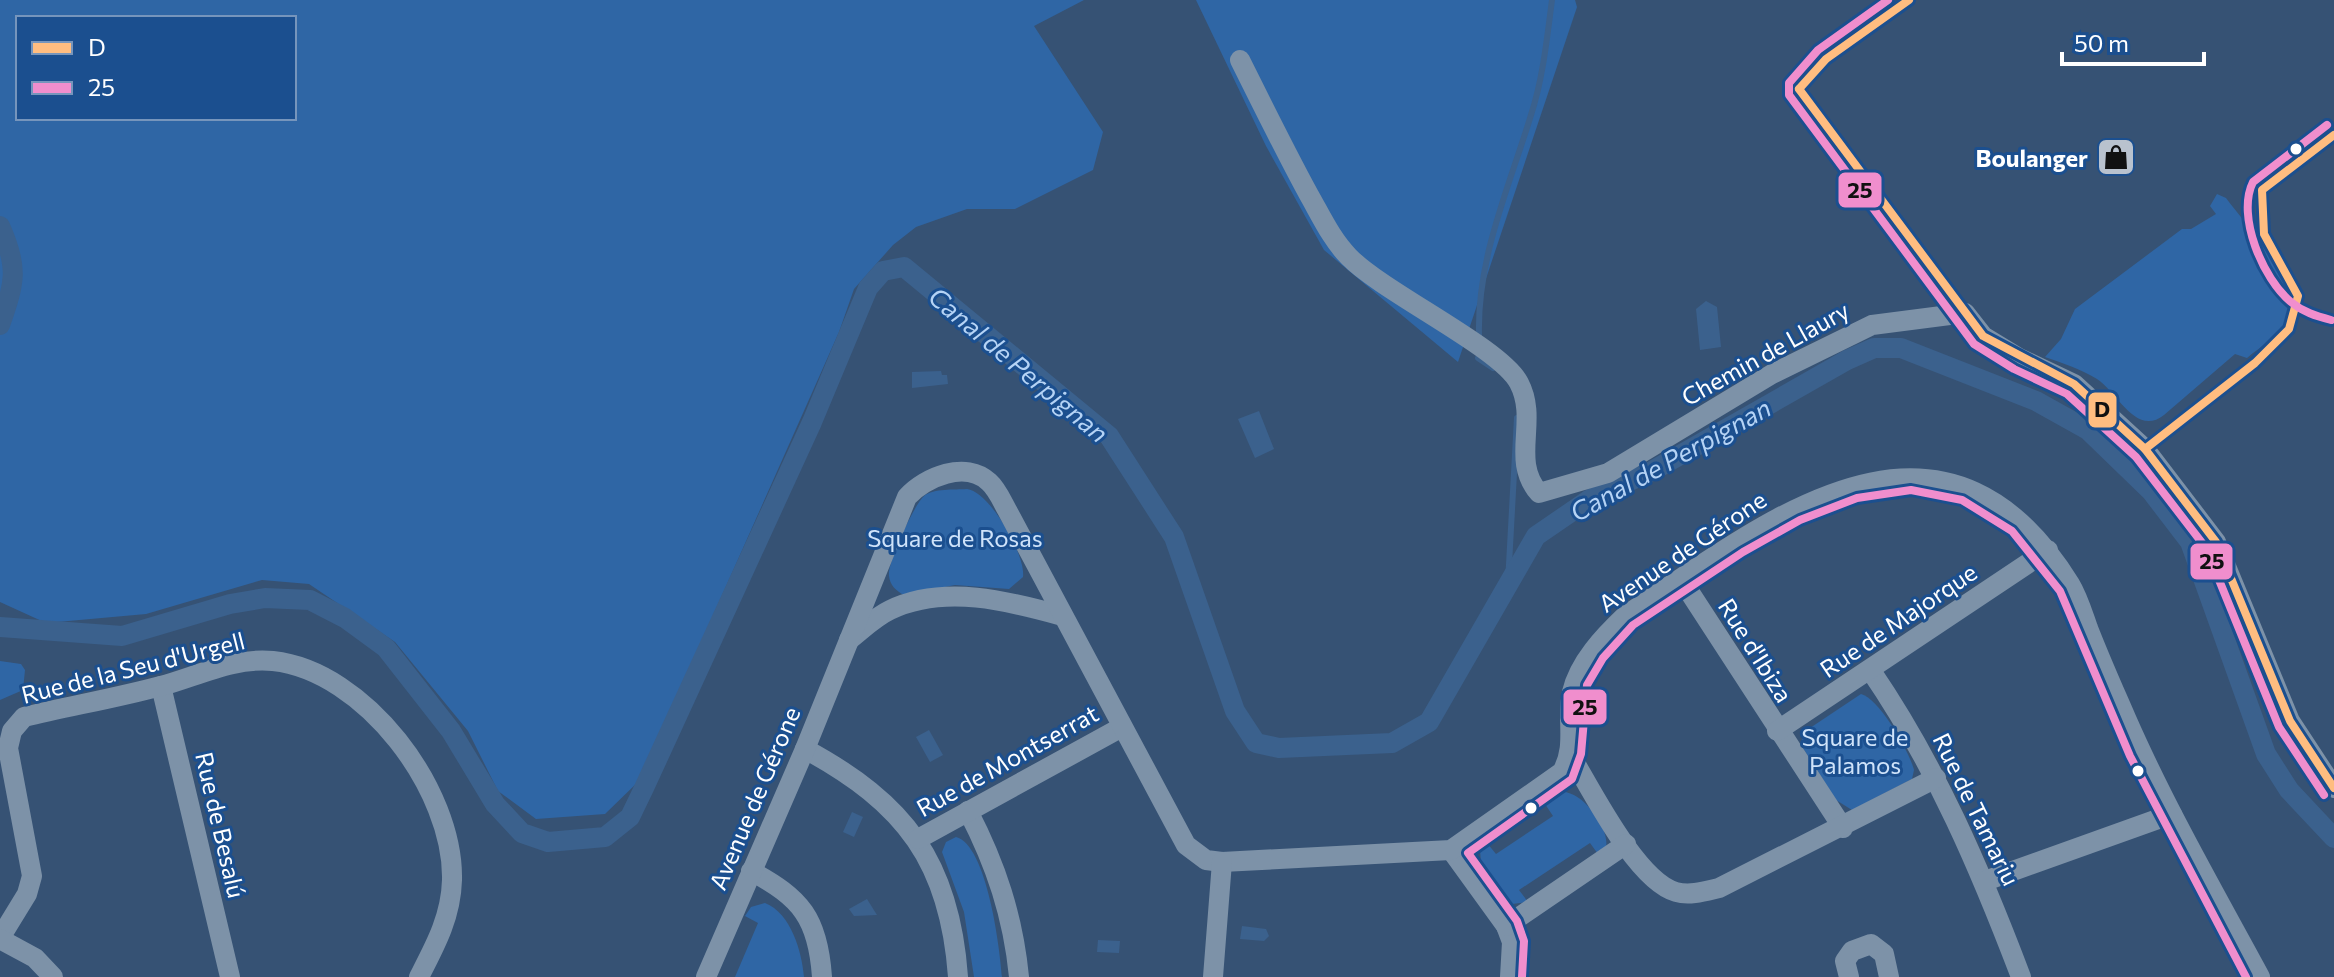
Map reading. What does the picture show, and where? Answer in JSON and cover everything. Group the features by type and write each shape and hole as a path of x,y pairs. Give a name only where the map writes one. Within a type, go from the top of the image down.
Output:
{"street":[{"name":"Chemin de Llaury","path":"1240,60 1288,158 1349,257 1412,305 1494,357 1519,382 1528,420 1524,470 1539,493 1608,473 1772,374 1872,325 1965,313 1983,336 2019,358 2074,384 2145,449 2216,542 2290,721 2334,788"},
{"name":"Avenue de Gérone","path":"706,977 805,749 907,497 933,476 970,473 989,481 1186,845 1206,860 1222,862 1451,850"},
{"name":"Avenue de Gérone","path":"1571,756 1572,691 1604,636 1625,616 1780,515 1818,497 1864,484 1901,478 1942,481 1991,500 2021,519 2048,550 2072,587 2125,716 2172,814 2260,977"},
{"name":"Rue de Majorque","path":"1777,731 2048,550"},
{"name":"Rue d'Ibiza","path":"1681,579 1777,731 1843,828"},
{"path":"849,640 890,610 936,598 990,598 1063,616"},
{"name":"Rue de la Seu d'Urgell","path":"53,977 35,958 0,938 27,894 32,876 8,748 12,731 24,717 161,686 238,661 271,661 298,666 338,686 382,722 416,766 443,818 451,857 449,905 440,936 419,977"},
{"name":"Rue de Tamariu","path":"1871,671 1905,722 1936,778 1985,881 2021,977"},
{"name":"Rue de Besalú","path":"161,686 230,977"},
{"name":"Rue de Montserrat","path":"918,839 1122,727"},
{"path":"805,749 840,768 872,792 900,816 918,839 938,880 956,945 958,977"},
{"path":"1510,977 1512,942 1506,926 1451,850 1562,772 1571,756 1626,844 1653,877 1676,892 1700,893 1719,888 1843,828 1936,778"},
{"path":"968,811 1004,890 1015,936 1019,977"},
{"path":"1985,881 2172,814"},
{"path":"1506,926 1626,844"},
{"path":"1213,977 1222,862"},
{"path":"751,871 787,891 807,918 820,950 822,977"},
{"path":"1849,977 1845,961 1852,951 1871,944 1884,954 1889,977"}],"green space":[{"path":"0,0 1084,0 1034,26 1103,132 1093,170 1015,209 967,209 916,227 893,245 854,289 839,332 640,780 605,814 536,819 498,791 468,731 395,642 309,584 262,580 146,614 46,623 0,602"},
{"path":"1196,0 1575,0 1577,7 1458,362 1324,250 1266,146"},
{"path":"2217,194 2226,198 2280,274 2287,290 2289,306 2286,320 2274,336 2247,358 2235,354 2164,415 2145,421 2128,410 2097,379 2045,357 2061,339 2075,309 2182,229 2191,229 2216,214 2210,206"},
{"name":"Square de Rosas","path":"967,489 986,501 1005,526 1019,554 1023,577 1009,589 955,585 904,595 894,587 889,576 892,559 914,510 924,496 933,492"},
{"path":"0,661 21,664 25,670 23,690 0,700"},
{"name":"Square de Palamos","path":"1861,694 1885,715 1914,770 1912,779 1852,810 1836,800 1801,745 1804,732"},
{"path":"1563,792 1579,798 1594,812 1604,830 1606,847 1598,854 1590,843 1519,890 1528,902 1512,904 1481,863 1480,850 1487,843 1496,854 1553,816 1545,804"},
{"path":"956,837 967,844 984,877 995,922 1002,977 974,977 964,912 942,852 946,842"},
{"path":"765,903 782,915 794,934 804,977 735,977 758,923 745,916 751,907"}],"shaded area":[{"path":"1706,301 1717,307 1721,347 1700,350 1696,309"},
{"path":"941,371 942,375 947,375 948,384 912,388 912,372"},
{"path":"1259,411 1274,449 1255,458 1238,419"},
{"path":"929,730 943,755 930,762 916,737"},
{"path":"852,812 863,817 854,837 843,832"},
{"path":"867,899 877,915 854,916 849,909"},
{"path":"1242,926 1266,929 1269,936 1264,941 1240,939"},
{"path":"1098,940 1120,941 1119,953 1097,952"}],"waterway":[{"path":"1479,335 1483,278 1504,196 1535,101 1552,0"},
{"name":"Canal de Perpignan","path":"0,226 10,253 13,275 0,325"},
{"name":"Canal de Perpignan","path":"0,627 122,636 230,604 265,598 310,600 345,618 386,648 451,731 495,804 522,833 548,842 605,837 630,817 644,788 812,422 868,288 883,271 904,267 1109,436 1174,537 1235,711 1256,743 1279,748 1392,743 1429,722 1536,536 1590,499 1652,471 1847,360 1874,348 1901,348 2036,401 2088,430 2151,491 2190,542 2266,754 2289,790 2334,838"},
{"path":"1478,358 1493,368"},
{"path":"1508,583 1517,418"}],"transit line":[{"name":"25","path":"1888,0 1818,50 1789,83 1789,95 1974,344 2014,369 2067,394 2136,457 2206,548 2279,727 2324,795"},
{"name":"D","path":"1799,89 1826,59 1909,0"},
{"name":"D","path":"1799,89 1983,336 2074,384 2145,449 2216,542 2290,721 2334,788"},
{"name":"25","path":"2327,125 2253,182 2248,212 2250,229 2262,263 2281,292 2300,308 2331,320"},
{"name":"D","path":"2145,449 2255,363 2289,329 2298,296 2264,234 2262,190 2334,135"},
{"name":"25","path":"1522,977 1524,941 1517,921 1468,853 1572,779 1581,754 1587,685 1603,658 1633,625 1743,552 1800,520 1857,498 1911,490 1962,500 2012,531 2060,591 2130,756 2246,977"}],"place":[{"name":"Boulanger","path":"2116,157"}]}
